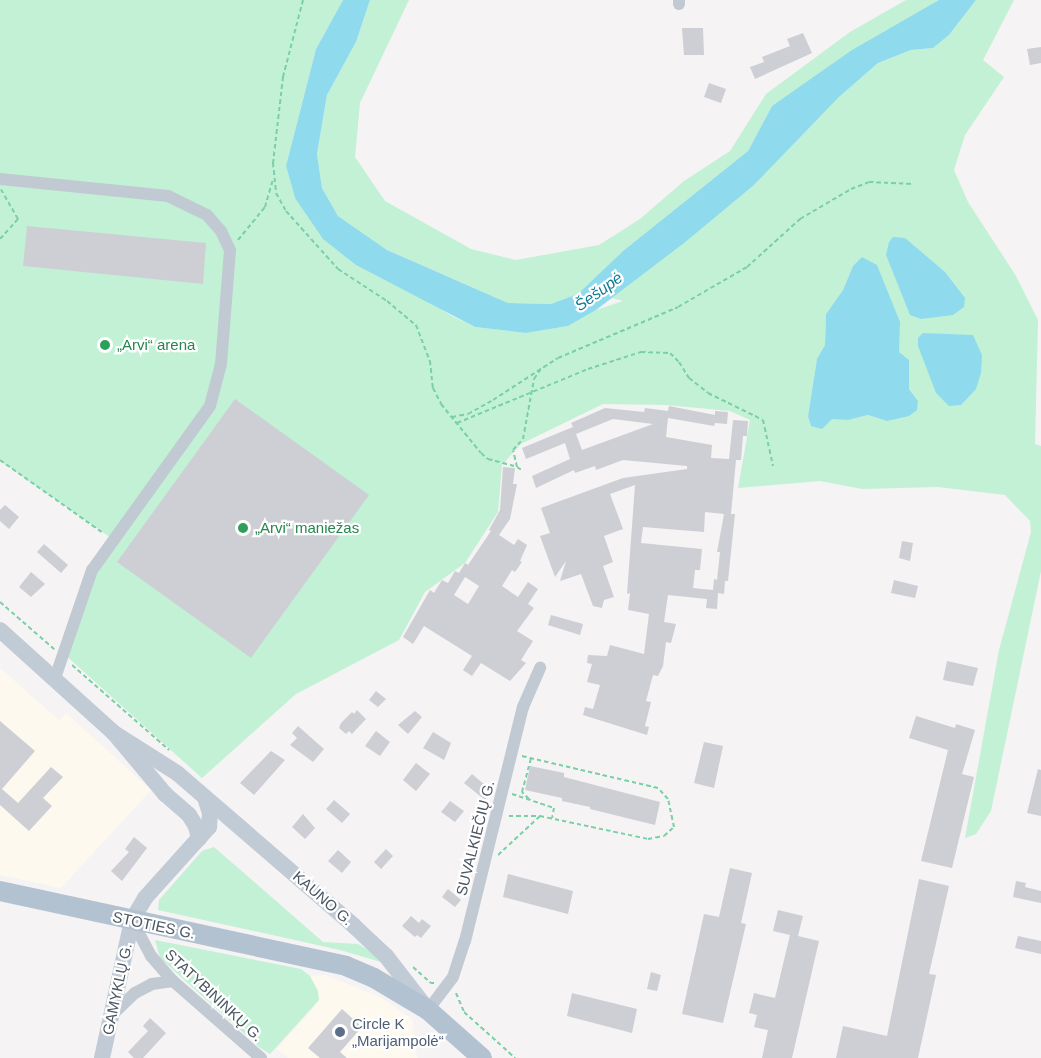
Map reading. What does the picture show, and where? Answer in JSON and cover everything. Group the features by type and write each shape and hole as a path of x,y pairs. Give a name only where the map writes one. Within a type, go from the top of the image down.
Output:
{"main road":[{"name":"KAUNO G.","path":"0,630 114,733 165,795 189,815 196,826 199,839"},
{"name":"KAUNO G.","path":"114,733 177,773 233,819 386,956 428,1010 482,1058"},
{"path":"132,920 145,898 209,827 210,813 205,798"},
{"name":"STOTIES G.","path":"0,891 309,957"},
{"name":"GAMYKLŲ G.","path":"102,1058 132,920"},
{"name":"KAUNO G.","path":"309,957 346,966 374,978 428,1010"}],"street":[{"path":"0,179 168,196 207,215 221,231 230,250 221,364 210,406 92,570 55,678"},
{"name":"SUVALKIEČIŲ G.","path":"428,1010 448,986 459,959 523,707 540,668"},
{"name":"STATYBININKŲ G.","path":"132,920 151,956 173,981 261,1058"},
{"path":"112,1015 135,993 152,984 173,981"}],"path":[{"path":"303,0 283,77 273,163 276,193 286,211 338,269 387,301 416,325 430,361 433,388 452,417 488,459 517,466 524,471"},
{"path":"230,250 265,207 274,175"},
{"path":"452,417 468,414 493,400 544,365 678,307 747,267 800,219 851,189 869,182 914,184"},
{"path":"0,187 18,219 0,238"},
{"path":"457,423 588,369 641,352 670,353 680,362 689,378 708,393 763,420 773,466"},
{"path":"517,466 513,450 523,439 534,379 544,365"},
{"path":"0,460 114,540"},
{"path":"506,816 540,816 648,839 664,836 674,827 668,799 658,788 521,756"},
{"path":"530,800 522,792 531,758"},
{"path":"512,794 554,808 552,818"},
{"path":"495,859 540,816"}],"shaded area":[{"path":"0,668 59,720 66,713 151,790 61,888 0,875"},
{"path":"326,975 382,998 412,1019 417,1058 288,1058 277,1049 314,1007 318,991 310,976"}],"green space":[{"path":"0,0 343,0 316,49 286,166 295,198 413,293 454,317 475,327 526,333 568,326 596,310 623,301 612,298 754,185 839,97 878,63 911,50 933,48 949,35 976,0 1014,0 983,60 1004,77 965,135 954,170 968,202 1016,276 1038,320 1035,444 1041,446 1041,571 991,811 976,834 965,838 999,650 1031,532 1030,521 1005,495 938,487 862,489 820,481 738,488 750,420 730,411 666,405 603,404 521,444 502,465 498,512 465,563 425,592 399,640 296,694 202,778 63,653 92,570 114,540 0,461","holes":["853,266 899,322 899,352 909,361 909,389 918,401 887,421 868,415 848,420 808,416 817,360 825,345 826,314 843,290"]},
{"path":"370,0 409,0 360,103 355,157 385,201 471,249 516,260 599,245 640,219 684,181 730,151 766,94 850,32 906,0 939,0 772,106 748,151 623,251 578,295 551,304 508,303 387,250 338,216 322,188 317,154 327,95 356,42"},
{"path":"214,847 323,942 358,944 372,952 381,962 340,950 158,910 159,900 202,851"},
{"path":"155,940 301,969 310,976 318,991 319,1000 270,1054 259,1047 160,958"}],"water":[{"name":"Šešupė","path":"343,0 370,0 356,42 327,95 317,154 322,188 338,216 387,250 508,303 551,304 578,294 623,251 748,151 772,106 852,50 939,0 976,0 949,35 933,48 911,50 878,63 839,97 754,185 684,243 596,310 568,326 526,333 475,327 356,265 323,239 295,198 286,166 316,49"},
{"path":"893,237 905,238 945,272 965,298 964,307 953,315 921,319 910,315 886,255 889,242"},
{"path":"862,257 877,265 900,322 899,352 909,360 909,389 918,401 917,410 909,416 887,421 868,415 848,420 832,419 822,429 811,426 808,416 817,359 825,345 826,314 843,290 853,266"},
{"path":"923,333 973,335 982,355 981,373 976,389 961,405 949,406 936,393 918,346 918,338"}],"building":[{"path":"682,28 703,28 704,55 684,55"},
{"path":"803,33 812,53 755,79 750,67 764,62 762,57 790,46 787,39"},
{"path":"1041,47 1041,63 1030,65 1027,49"},
{"path":"709,83 726,89 721,103 704,97"},
{"path":"27,226 206,243 203,284 23,266"},
{"name":"„Arvi“ maniežas","path":"235,399 369,495 251,658 117,562"},
{"path":"669,406 715,415 715,411 728,412 727,424 715,423 714,426 668,418 666,437 712,445 711,458 729,459 733,420 748,421 747,436 743,436 741,460 736,460 731,514 735,514 728,581 725,581 724,594 718,593 717,609 706,608 707,599 668,595 664,622 676,624 671,643 666,642 663,666 658,676 653,675 646,701 651,702 645,726 649,727 647,735 583,715 585,707 593,709 600,685 587,682 592,664 587,663 588,655 607,656 610,645 644,654 649,614 628,610 630,593 627,594 635,485 610,494 623,529 604,536 613,562 603,566 614,597 604,600 602,608 593,606 581,574 560,581 566,561 555,577 540,536 550,533 541,508 623,478 687,469 687,466 623,460 596,470 595,466 575,473 574,470 536,488 532,476 570,459 565,443 526,459 522,448 573,427 571,423 605,408 644,412 645,408 668,411","holes":["613,419 653,424 582,450 576,434","705,512 724,514 717,552 720,552 717,580 714,579 713,590 693,588 695,570 700,570 702,549 641,543 643,527 704,532"]},
{"path":"503,467 515,468 513,484 517,484 510,519 499,535 514,545 518,539 527,545 520,561 522,562 515,572 512,570 502,586 518,597 528,582 538,589 528,604 534,608 517,631 533,641 521,660 526,663 510,681 481,663 472,676 463,670 472,656 424,626 413,644 403,637 430,590 434,593 442,580 448,583 455,571 459,573 465,563 468,565 491,531 489,530 500,510","holes":["465,577 479,586 468,604 454,595"]},
{"path":"5,505 19,517 9,529 0,521 0,510"},
{"path":"902,541 913,543 910,561 899,558"},
{"path":"44,544 68,565 61,573 37,552"},
{"path":"31,572 45,584 31,597 19,587"},
{"path":"894,580 918,586 915,598 891,593"},
{"path":"551,615 583,624 580,635 548,625"},
{"path":"947,661 978,668 973,686 943,680"},
{"path":"376,691 386,699 378,707 369,700"},
{"path":"357,710 366,719 352,734 349,731 346,734 339,728 341,723"},
{"path":"415,711 422,717 408,734 398,725"},
{"path":"916,716 955,728 956,724 975,730 962,774 974,777 952,868 921,861 948,750 909,738"},
{"path":"0,721 35,751 2,789 18,803 51,767 63,777 43,798 52,806 29,831 0,805"},
{"path":"298,726 324,749 313,762 290,745 297,738 292,733"},
{"path":"376,731 390,742 380,756 365,746"},
{"path":"433,732 451,743 444,760 423,748"},
{"path":"704,742 723,746 714,788 694,783"},
{"path":"271,751 285,760 254,795 240,783"},
{"path":"416,763 430,774 416,791 403,780"},
{"path":"530,766 564,773 564,777 660,802 655,825 562,801 562,798 525,790"},
{"path":"1038,769 1041,770 1041,816 1027,813"},
{"path":"472,774 492,791 485,800 464,783"},
{"path":"334,800 350,814 342,823 326,809"},
{"path":"450,801 464,811 455,822 441,812"},
{"path":"303,814 315,828 305,839 292,827"},
{"path":"134,837 147,848 122,881 111,871 129,852 125,849"},
{"path":"386,849 393,856 381,869 374,862"},
{"path":"338,850 351,862 342,873 328,861"},
{"path":"730,868 752,873 741,923 746,924 723,1023 682,1014 704,914 719,917"},
{"path":"508,874 573,891 568,914 503,897"},
{"path":"919,879 949,886 929,974 936,975 918,1058 836,1058 843,1026 887,1036"},
{"path":"1016,881 1026,883 1025,887 1041,891 1041,903 1013,897"},
{"path":"448,889 461,900 455,907 442,897"},
{"path":"778,910 803,916 798,936 819,941 792,1058 762,1058 768,1030 754,1027 757,1015 749,1013 754,993 775,998 790,935 773,931"},
{"path":"411,916 419,923 422,919 431,926 421,938 417,935 415,937 402,926"},
{"path":"1018,936 1041,941 1041,954 1015,948"},
{"path":"651,972 661,975 657,991 647,989"},
{"path":"572,993 637,1009 632,1033 567,1016"},
{"name":"Circle K „Marijampolė“","path":"342,1009 362,1027 340,1052 347,1058 320,1058 308,1048"},
{"path":"150,1018 166,1033 143,1058 134,1058 128,1052 148,1031 143,1026"}],"place":[{"name":"„Arvi“ arena","path":"105,345"},
{"name":"„Arvi“ maniežas","path":"243,528"},
{"name":"Circle K „Marijampolė“","path":"340,1032"}]}
